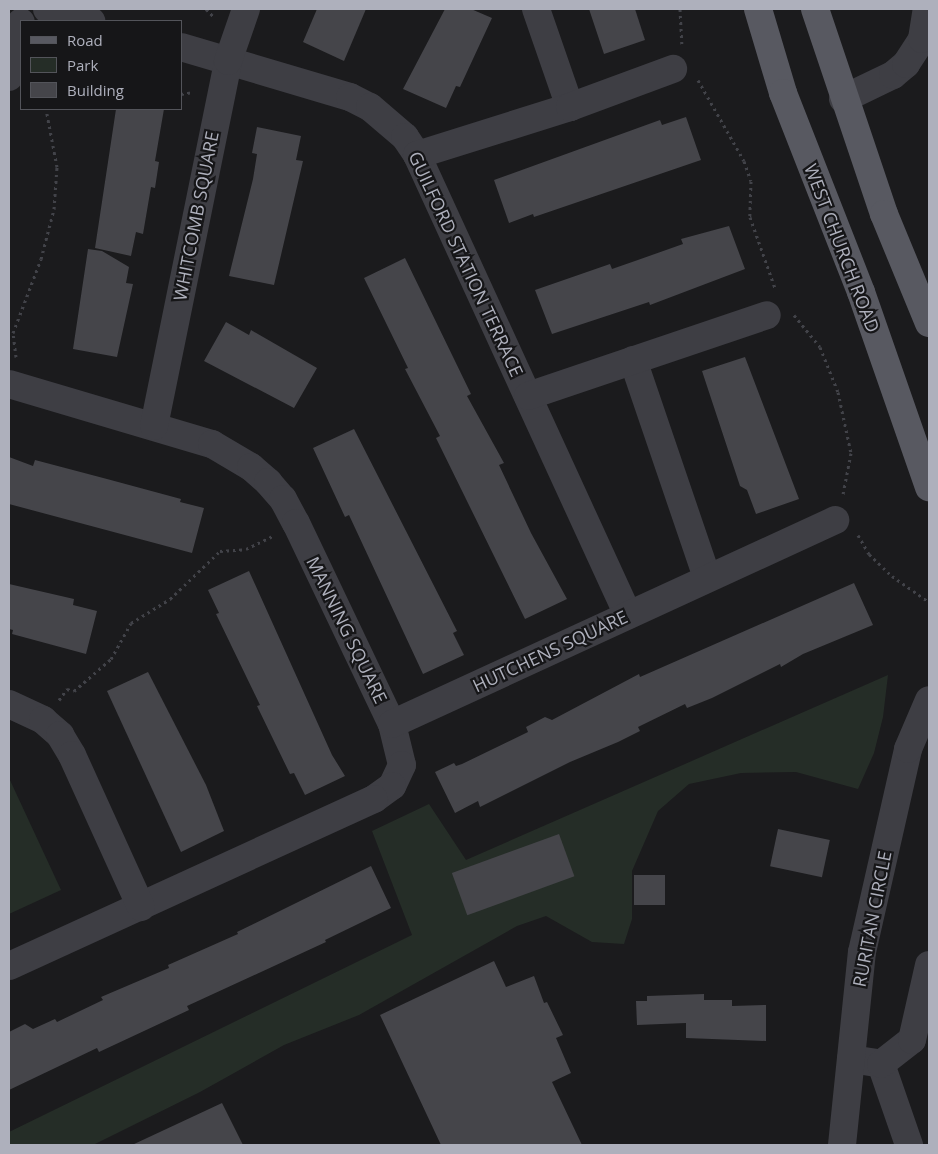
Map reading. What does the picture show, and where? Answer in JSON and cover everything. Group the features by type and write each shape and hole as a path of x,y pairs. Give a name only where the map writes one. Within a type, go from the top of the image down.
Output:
{"main road":[{"name":"WEST CHURCH ROAD","path":"758,9 783,94 861,292 929,487"},
{"path":"815,9 843,99 884,214 929,323"}],"street":[{"path":"47,9 87,20"},
{"name":"WHITCOMB SQUARE","path":"154,426 228,60 246,9"},
{"path":"536,9 570,107"},
{"path":"843,99 893,75 906,64 922,39 927,9"},
{"path":"9,76 20,26"},
{"name":"GUILFORD STATION TERRACE","path":"182,47 350,97 370,106 389,120 417,155 628,615"},
{"path":"417,155 570,107 673,69"},
{"path":"528,396 767,315"},
{"path":"633,360 707,577"},
{"name":"MANNING SQUARE","path":"9,966 374,799 392,786 402,765 392,724 296,523 283,499 251,467 212,444 154,426 11,374"},
{"name":"HUTCHENS SQUARE","path":"392,724 707,577 835,520"},
{"name":"RURITAN CIRCLE","path":"842,1145 862,952 908,749 929,700"},
{"path":"9,704 43,720 60,736 72,755 140,907"},
{"path":"851,1059 881,1064 912,1040 929,965"},
{"path":"881,1064 909,1145"}],"path":[{"path":"11,374 17,355 13,333 42,259 54,209 57,167 46,110"},
{"path":"43,720 67,689 74,691 111,659 131,623 170,599 220,551 246,549 296,523"}],"green space":[{"path":"888,675 883,717 874,753 858,789 796,772 741,773 689,784 658,811 632,871 632,919 624,944 592,942 546,916 517,926 359,1015 284,1045 200,1092 93,1145 9,1145 9,1132 412,935 372,831 429,804 466,860"},
{"path":"9,778 61,890 9,914"}],"building":[{"path":"317,9 366,9 344,61 303,42"},
{"path":"445,9 471,9 492,18 460,87 456,86 446,108 403,89"},
{"path":"589,9 635,9 645,40 604,54"},
{"path":"116,110 164,110 155,161 159,162 155,188 151,187 143,234 136,232 131,256 95,248"},
{"path":"686,117 701,160 534,217 533,214 509,223 494,180 660,120 662,125"},
{"path":"257,127 301,136 296,160 303,161 274,285 229,276 253,179 257,154 252,153"},
{"path":"729,226 745,269 650,305 649,302 552,334 535,290 610,264 612,269 683,244 681,239"},
{"path":"88,249 102,251 129,267 126,283 133,284 117,357 73,349"},
{"path":"405,258 471,394 467,396 504,463 499,465 531,533 567,599 525,619 436,438 440,436 405,369 408,368 364,278"},
{"path":"226,322 249,335 251,330 317,368 294,408 204,361"},
{"path":"745,357 799,499 756,514 747,490 740,486 702,371"},
{"path":"354,429 457,631 453,633 464,655 423,674 349,515 345,517 313,448"},
{"path":"9,457 33,466 35,460 181,499 180,502 204,508 192,553 9,504"},
{"path":"249,571 332,755 345,776 305,795 294,773 290,774 257,706 260,705 216,614 219,613 208,590"},
{"path":"854,583 873,625 803,654 781,667 780,664 712,698 687,708 685,704 638,727 640,731 618,742 570,762 480,807 478,801 455,813 435,772 454,763 456,766 462,764 528,732 526,727 545,717 552,720 639,674 640,677"},
{"path":"9,584 74,599 73,605 97,611 86,654 12,634 13,630 9,629"},
{"path":"148,672 206,785 224,831 181,852 107,691"},
{"path":"778,829 830,840 822,877 770,866"},
{"path":"559,834 574,876 467,915 452,873"},
{"path":"371,866 391,908 325,940 326,942 187,1006 189,1010 99,1052 97,1048 9,1090 9,1032 25,1024 33,1029 55,1019 57,1022 103,1000 101,997 169,968 168,965 238,934 237,932"},
{"path":"634,875 665,875 665,905 634,905"},
{"path":"494,961 506,987 534,976 544,1003 547,1002 563,1035 556,1038 571,1073 552,1082 582,1145 441,1145 380,1015"},
{"path":"704,994 704,1000 732,1000 732,1006 766,1005 766,1041 686,1038 686,1023 637,1025 636,1001 647,1001 647,996"},
{"path":"222,1103 243,1145 132,1145"}]}
